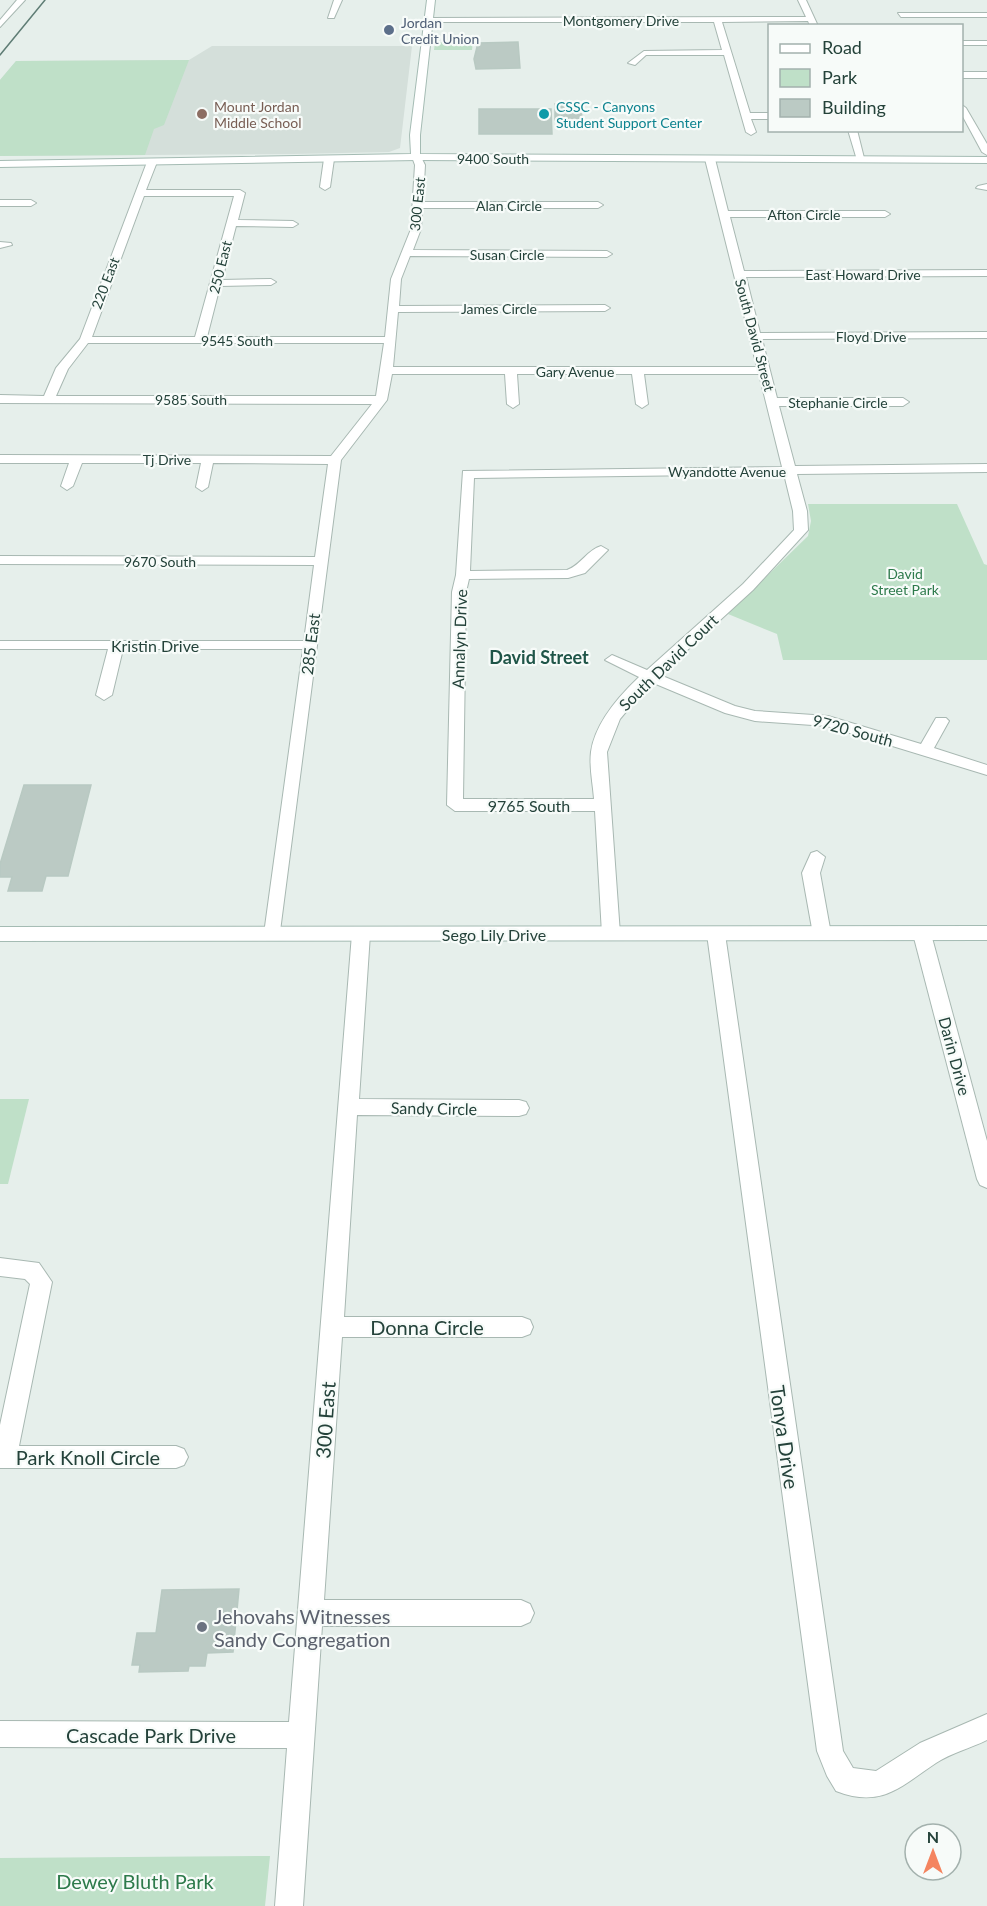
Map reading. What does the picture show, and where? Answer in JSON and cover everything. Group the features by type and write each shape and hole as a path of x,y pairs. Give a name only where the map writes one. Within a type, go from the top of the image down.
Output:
{"street":[{"path":"0,25 21,0"},
{"path":"331,16 338,0"},
{"name":"300 East","path":"387,371 396,279 416,229 419,205 420,165 414,152 431,0"},
{"path":"802,0 813,22"},
{"path":"906,24 899,11 987,15"},
{"name":"Montgomery Drive","path":"430,20 533,24 717,20 813,22"},
{"path":"717,20 751,132"},
{"path":"963,43 987,43"},
{"path":"632,63 644,53 727,52"},
{"path":"963,75 987,75"},
{"path":"963,110 987,152"},
{"path":"747,116 768,116"},
{"path":"853,132 862,160"},
{"name":"9400 South","path":"0,164 417,158 987,160"},
{"path":"325,187 329,159"},
{"name":"South David Street","path":"710,159 800,511 801,530 790,544"},
{"name":"220 East","path":"49,399 62,368 84,340 152,162"},
{"name":"250 East","path":"139,194 240,193 200,340"},
{"path":"0,203 31,203"},
{"name":"Alan Circle","path":"419,205 598,205"},
{"name":"Afton Circle","path":"724,214 885,214"},
{"path":"231,223 293,224"},
{"name":"Susan Circle","path":"407,254 607,254"},
{"name":"East Howard Drive","path":"739,274 987,273"},
{"path":"216,283 271,282"},
{"name":"James Circle","path":"393,309 605,308"},
{"name":"Floyd Drive","path":"754,336 987,335"},
{"name":"9545 South","path":"84,340 389,340"},
{"name":"Gary Avenue","path":"387,371 764,370"},
{"name":"285 East","path":"273,934 335,459 381,400 387,371"},
{"path":"511,371 513,404"},
{"path":"638,371 642,404"},
{"name":"9585 South","path":"0,399 381,400"},
{"name":"Stephanie Circle","path":"773,402 903,402"},
{"name":"Tj Drive","path":"0,459 335,459"},
{"path":"67,486 77,459"},
{"path":"202,487 208,459"},
{"name":"Wyandotte Avenue","path":"468,474 987,468"},
{"name":"Annalyn Drive","path":"455,804 459,592 463,574 468,474"},
{"name":"South David Court","path":"603,805 599,753 602,740 616,711 790,544"},
{"path":"463,574 568,574 580,570 602,550"},
{"name":"9670 South","path":"0,560 320,561"},
{"name":"Kristin Drive","path":"0,645 310,645"},
{"path":"104,695 117,645"},
{"name":"9720 South","path":"612,660 730,710 755,716 828,721 987,770"},
{"path":"925,751 941,721"},
{"name":"9765 South","path":"455,804 603,805"},
{"path":"603,805 611,934"},
{"path":"818,857 811,873 822,934"},
{"name":"Sego Lily Drive","path":"0,934 987,933"},
{"name":"300 East","path":"290,1906 362,934"},
{"name":"Tonya Drive","path":"716,934 830,1751 836,1767 846,1781 876,1785 890,1780 929,1752 987,1727"},
{"name":"Darin Drive","path":"922,934 987,1179"},
{"name":"Sandy Circle","path":"349,1107 519,1108"},
{"path":"0,1268 32,1270 41,1282 3,1457"},
{"name":"Donna Circle","path":"332,1327 522,1327"},
{"name":"Park Knoll Circle","path":"3,1457 176,1457"},
{"path":"311,1613 521,1613"},
{"name":"Cascade Park Drive","path":"0,1734 302,1735"}],"shaded area":[{"name":"Mount Jordan Middle School","path":"212,46 412,46 400,148 389,152 294,154 0,156 0,80 16,61 189,60"}],"green space":[{"path":"435,42 473,42 472,50 434,50"},
{"path":"189,60 164,125 154,129 145,155 0,156 0,80 16,61"},
{"name":"David Street Park","path":"808,504 957,504 984,564 987,565 987,660 783,660 777,634 728,614 808,536 811,521"},
{"path":"0,1099 29,1099 8,1184 0,1184"},
{"name":"Dewey Bluth Park","path":"270,1856 265,1906 0,1906 0,1858"}],"building":[{"path":"518,42 520,68 476,69 474,59 478,43"},
{"path":"555,104 581,104 582,120 555,120"},
{"name":"CSSC - Canyons Student Support Center","path":"479,109 551,109 552,134 479,134"},
{"path":"24,785 91,785 68,876 46,876 42,891 8,891 12,877 0,877 0,864"},
{"name":"Jehovahs Witnesses Sandy Congregation","path":"239,1589 233,1652 207,1653 205,1666 189,1666 188,1671 139,1672 140,1665 132,1665 137,1633 156,1633 162,1590"}],"tram line":[{"path":"0,55 45,0"}],"place":[{"name":"Jordan Credit Union","path":"389,30"},
{"name":"Mount Jordan Middle School","path":"202,114"},
{"name":"CSSC - Canyons Student Support Center","path":"544,114"},
{"name":"Jehovahs Witnesses Sandy Congregation","path":"202,1627"}],"district":[{"name":"David Street","path":"539,657"}]}
